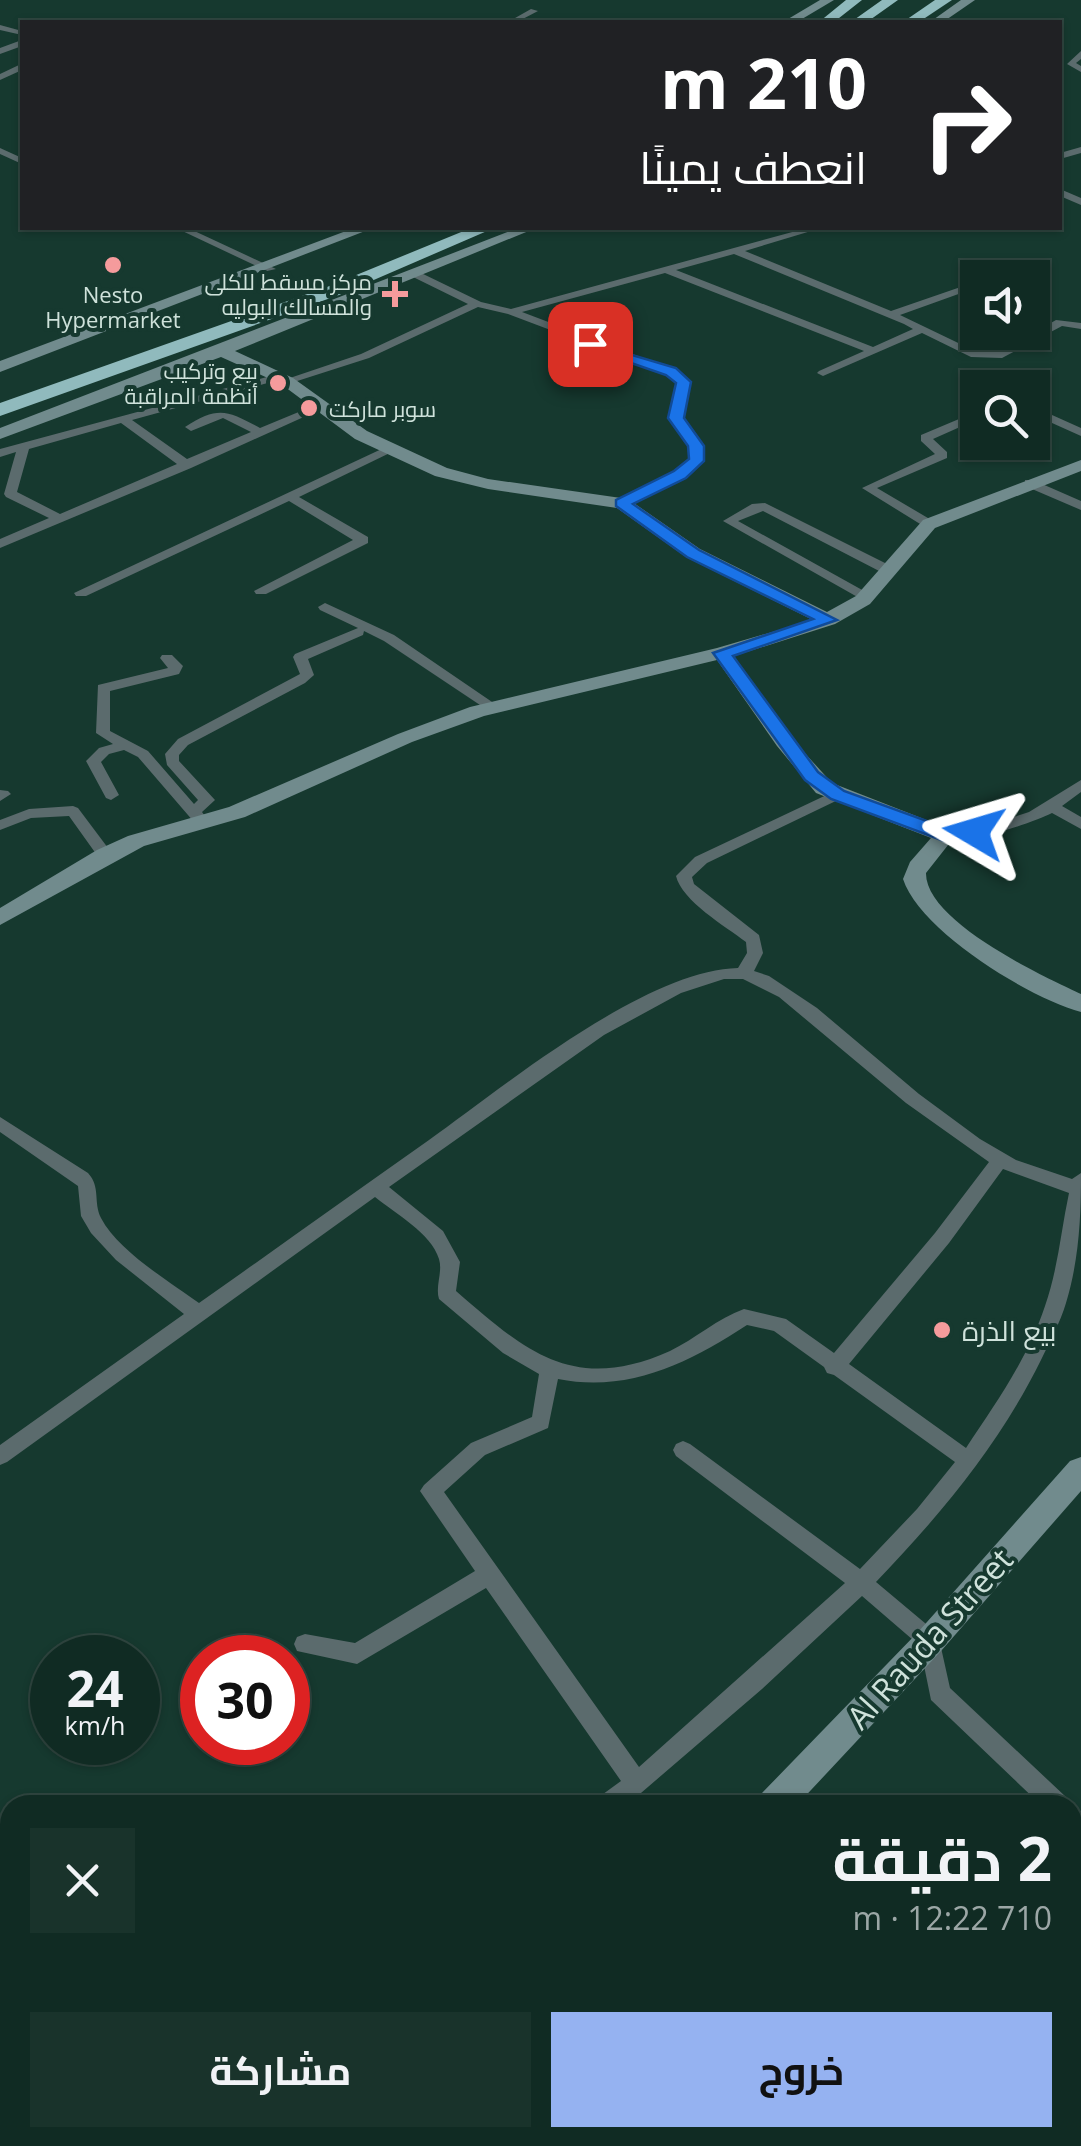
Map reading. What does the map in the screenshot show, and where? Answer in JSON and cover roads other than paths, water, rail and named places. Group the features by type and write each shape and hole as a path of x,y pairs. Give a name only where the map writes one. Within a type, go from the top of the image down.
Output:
{"highway":[{"path":"829,20 855,0"},
{"path":"861,20 891,0"},
{"path":"879,20 907,0"},
{"path":"913,20 945,0"},
{"path":"0,398 452,236 478,230"},
{"path":"31,434 29,416 333,291 452,236"},
{"path":"0,410 333,291"}],"street":[{"path":"793,20 828,0"},
{"path":"939,20 969,0"},
{"path":"516,20 534,11"},
{"path":"1081,54 1071,64 1081,69"},
{"path":"184,230 267,267"},
{"path":"244,257 271,258 359,230"},
{"path":"0,370 360,230"},
{"path":"0,454 31,434 214,354 523,230"},
{"path":"511,312 809,230"},
{"path":"0,370 64,337 65,326 103,325 267,267 318,244"},
{"path":"736,251 922,329 975,356 994,358 1052,324 1081,326"},
{"path":"669,270 872,350"},
{"path":"415,274 477,304 511,312 671,372 683,382 676,418 696,446 696,461 668,482 622,503"},
{"path":"890,316 960,290"},
{"path":"0,438 124,420 365,356 477,304"},
{"path":"823,373 922,329"},
{"path":"49,409 214,354 283,379 360,435 461,479 622,503 693,553 828,620"},
{"path":"0,544 322,406"},
{"path":"191,427 224,414 261,433"},
{"path":"1050,417 1081,432"},
{"path":"124,420 187,465"},
{"path":"929,524 868,488 944,455 926,438 960,422"},
{"path":"31,434 10,494 61,518"},
{"path":"81,593 392,450"},
{"path":"1,916 105,855 484,708 722,653 828,620 866,596 929,524 1081,465"},
{"path":"1029,484 1081,506"},
{"path":"261,592 363,540 290,496"},
{"path":"866,596 729,521 756,507 764,508 888,570"},
{"path":"326,611 389,638 484,708 358,632 326,611"},
{"path":"198,817 207,800 172,762 172,754 183,742 307,675 300,656 358,632"},
{"path":"722,653 802,765 824,788 944,835 1004,828 1052,807 1081,784"},
{"path":"167,658 176,666 174,671 103,688 103,734 143,754 198,817"},
{"path":"111,795 93,762 104,751 122,746"},
{"path":"743,973 753,962 757,949 753,939 694,894 684,876 701,860 838,795"},
{"path":"1052,807 1081,824"},
{"path":"0,825 29,814 73,811 105,855"},
{"path":"944,835 914,872 913,882 919,896 976,946 1036,984 1081,1004"},
{"path":"0,1456 612,1021 715,975 743,973 764,980 793,998 928,1112 1000,1160 1080,1184 1052,1317 1028,1370 970,1462 860,1582 621,1795"},
{"path":"0,1123 87,1184 88,1211 94,1224 129,1260 199,1314"},
{"path":"834,1366 942,1238 1000,1160"},
{"path":"378,1189 436,1236 450,1262 446,1294 496,1337 550,1370 624,1376 693,1351 744,1316 779,1324 970,1462"},
{"path":"550,1370 541,1422 478,1449 430,1491 637,1784"},
{"path":"682,1450 860,1582 930,1641 939,1693 1047,1795"},
{"name":"Al Rauda Street","path":"784,1795 930,1641 1081,1470"},
{"path":"310,1645 357,1654 490,1574"}],"place":[{"name":"Nesto Hypermarket","path":"113,265"},
{"name":"مركز مسقط للكلى والمسالك البوليه","path":"395,294"},
{"name":"بيع وتركيب أنظمة المراقبة","path":"278,383"},
{"name":"سوبر ماركت","path":"309,408"},
{"name":"بيع الذرة","path":"942,1330"}]}
